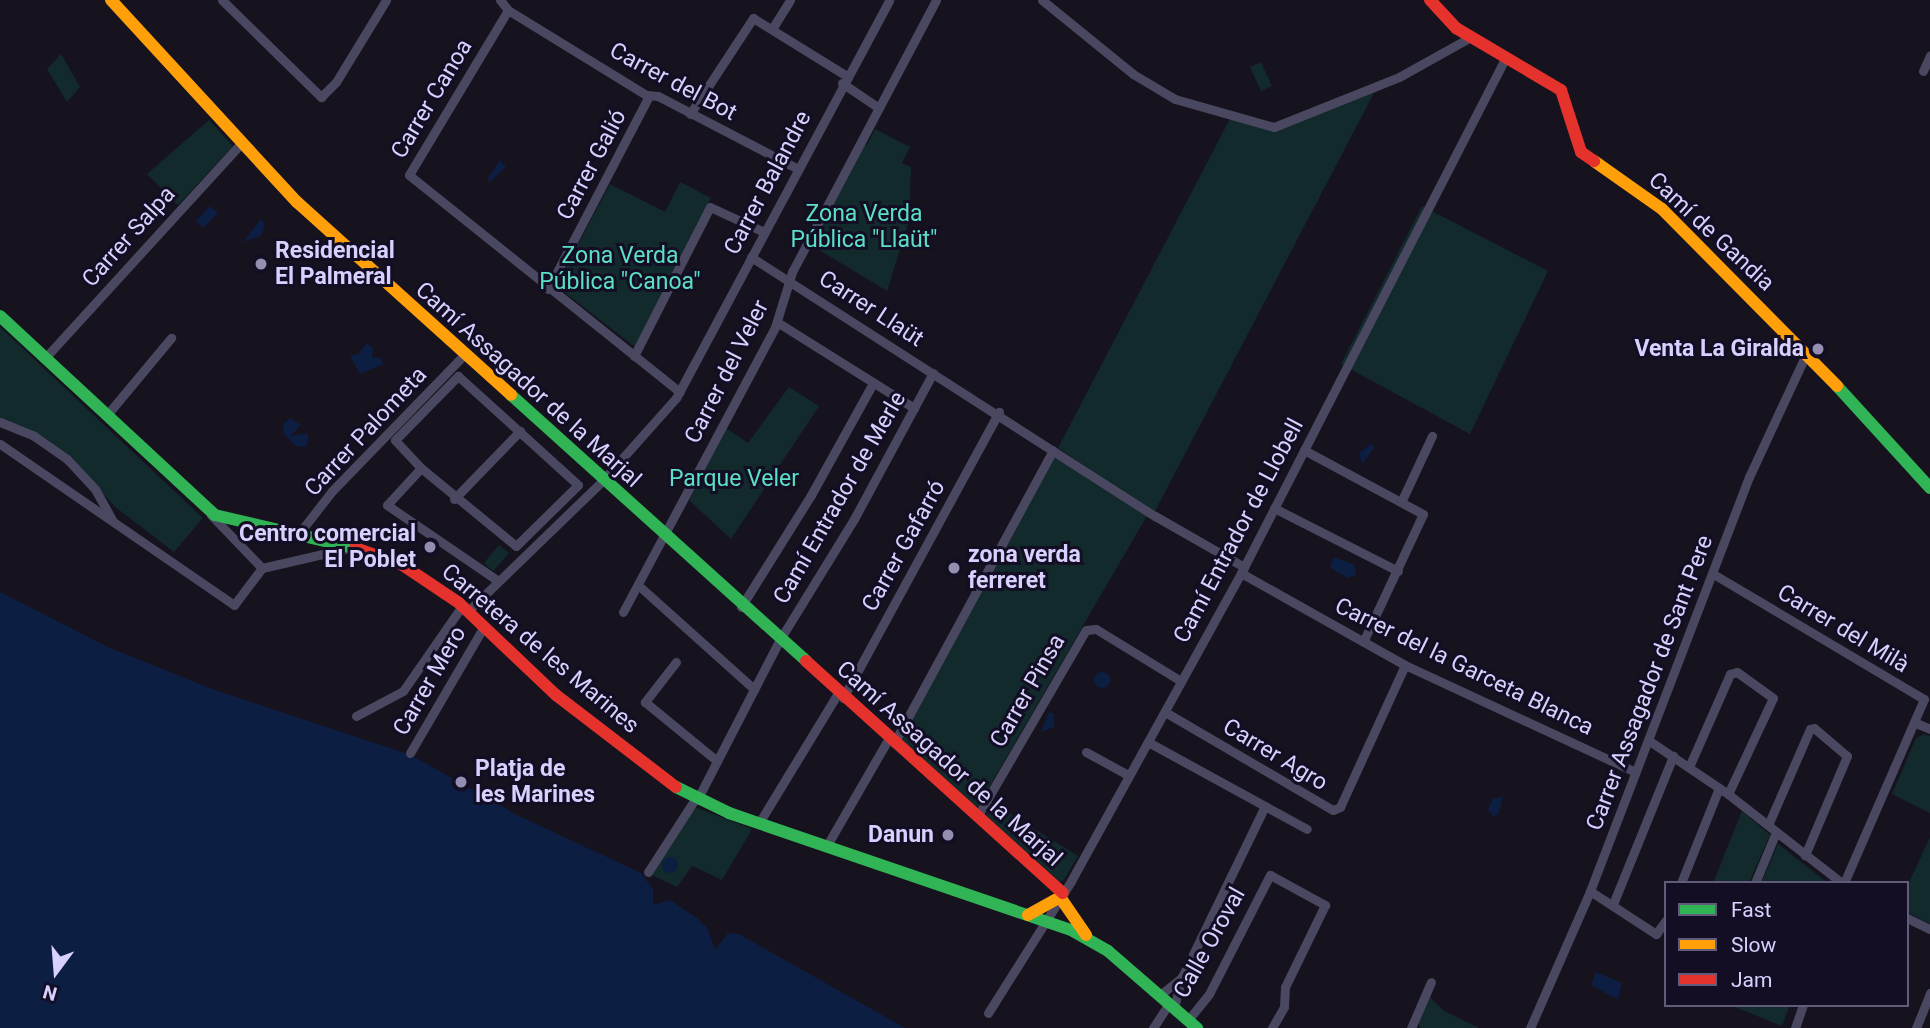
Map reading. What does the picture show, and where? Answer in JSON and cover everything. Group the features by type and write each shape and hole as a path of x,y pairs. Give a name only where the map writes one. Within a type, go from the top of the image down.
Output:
{"main road":[{"name":"Camí Assagador de la Marjal","path":"111,0 290,195 663,537 1061,895 1094,942"},
{"name":"Camí de Gandia","path":"1430,0 1447,21 1564,93 1581,152 1662,209 1807,352 1930,488"},
{"name":"Carretera de les Marines","path":"0,316 203,507 238,524 353,547 401,564 465,609 556,695 696,799 826,847 1046,921 1094,942 1192,1024"},
{"path":"1027,915 1061,895"}],"street":[{"path":"222,0 321,97 336,82 386,0"},
{"name":"Carrer del Bot","path":"500,0 508,10 649,96 798,169"},
{"path":"772,29 790,0"},
{"name":"Carrer Balandre","path":"356,716 403,691 465,609 603,481 680,392 889,0"},
{"name":"Carrer del Veler","path":"623,612 777,322 790,280 876,106 936,0"},
{"path":"1042,0 1133,74 1175,99 1274,127 1399,77 1471,37"},
{"name":"Carrer Canoa","path":"508,10 409,173 548,289 680,392"},
{"path":"690,114 748,20 753,18 845,79 876,106"},
{"path":"1923,71 1930,55"},
{"name":"Camí Entrador de Llobell","path":"988,1013 1061,895 1242,570 1506,57"},
{"name":"Carrer Galió","path":"548,289 649,96"},
{"name":"Carrer Salpa","path":"46,358 241,143"},
{"path":"634,356 710,207 764,232"},
{"name":"Carrer Llaüt","path":"751,257 999,412 1053,450"},
{"path":"777,322 914,408"},
{"path":"106,416 171,338"},
{"name":"Carrer Assagador de Sant Pere","path":"1530,1028 1590,891 1715,575 1749,477 1807,352"},
{"name":"Carrer Palometa","path":"297,536 332,491 464,355"},
{"name":"Camí Entrador de Merle","path":"648,872 696,799 779,641 854,519 933,373"},
{"path":"456,376 520,431 578,488 516,546 454,499 395,440 456,376"},
{"path":"741,607 811,495 873,383"},
{"name":"Carrer Gafarró","path":"759,823 841,696 999,412"},
{"path":"0,422 34,436 67,459 95,489 113,522"},
{"path":"454,499 520,431"},
{"path":"1402,500 1432,436"},
{"path":"0,444 234,605 262,568 353,547"},
{"path":"826,847 892,741 1053,450"},
{"name":"Carrer del la Garceta Blanca","path":"1053,450 1242,570 1405,666 1635,772"},
{"path":"1304,450 1402,500 1420,511 1423,518 1363,642"},
{"path":"421,468 387,505 497,580"},
{"path":"203,507 262,568"},
{"path":"1274,508 1398,571"},
{"name":"Carrer del Milà","path":"1715,575 1920,696 1924,704 1844,881"},
{"path":"638,585 754,689"},
{"name":"Carrer Mero","path":"410,753 483,628"},
{"name":"Carrer Pinsa","path":"977,817 1086,631 1096,629 1181,681"},
{"path":"676,662 645,702 717,761"},
{"name":"Carrer Agro","path":"1165,712 1334,810 1340,807 1405,666"},
{"path":"1689,767 1730,674 1737,672 1773,698 1728,794"},
{"path":"1916,723 1930,729"},
{"path":"1768,825 1810,729 1814,728 1847,759 1805,855"},
{"path":"1648,740 1728,794 1840,881"},
{"path":"1148,742 1307,829"},
{"path":"1086,752 1128,775"},
{"path":"1613,904 1674,756"},
{"path":"1682,881 1719,788"},
{"path":"1153,1028 1182,977 1265,806"},
{"path":"1756,881 1776,832"},
{"name":"Calle Oroval","path":"1192,1024 1270,875 1325,905 1285,987 1284,1007 1272,1028"},
{"path":"1590,891 1656,934 1664,923"},
{"path":"1909,919 1930,929"},
{"path":"1168,1002 1182,977"},
{"path":"1411,1028 1431,982"},
{"path":"1916,1028 1930,993"},
{"path":"1798,1027 1803,1007"}],"green space":[{"path":"61,54 80,87 67,102 47,69"},
{"path":"1261,62 1272,86 1261,91 1250,67"},
{"path":"1375,91 1154,513 1058,448 1232,115 1261,128 1279,130"},
{"path":"209,120 233,146 178,205 147,174"},
{"name":"Zona Verda Pública \"Llaüt\"","path":"875,129 910,147 902,163 911,167 909,221 887,291 811,245 862,143 867,145"},
{"name":"Zona Verda Pública \"Canoa\"","path":"680,182 711,198 635,347 559,288 558,282 610,184 665,212"},
{"path":"1422,206 1548,271 1470,434 1341,364"},
{"path":"0,327 203,518 174,552 114,506 71,457 45,438 0,418"},
{"name":"Parque Veler","path":"789,387 819,406 731,539 689,500 726,428 748,443"},
{"path":"1055,454 1148,514 977,808 901,740"},
{"path":"499,545 509,553 493,571 484,563"},
{"path":"1924,734 1930,736 1930,813 1892,794 1916,738"},
{"path":"991,802 1078,856 1064,880 1060,882 986,816"},
{"path":"697,808 752,829 722,880 692,866 677,887 650,874 689,811"},
{"path":"1742,811 1770,835 1750,881 1714,881"},
{"path":"1930,837 1930,924 1909,913 1909,883"},
{"path":"1778,844 1825,881 1762,881"},
{"path":"1429,996 1444,1011 1479,1028 1420,1028 1418,1022"},
{"path":"1735,1007 1789,1007 1782,1026"}],"water":[{"path":"500,160 506,167 489,183 488,178"},
{"path":"210,206 218,213 203,228 196,221"},
{"path":"261,219 265,225 261,236 243,242"},
{"path":"367,343 373,348 372,357 381,358 383,364 360,374 350,356 358,354"},
{"path":"290,418 301,425 290,436 308,433 307,447 296,446 284,434 283,424"},
{"path":"1372,443 1374,448 1362,464 1359,453"},
{"path":"1334,557 1355,565 1356,575 1348,578 1334,570 1330,566"},
{"path":"0,592 108,647 212,689 411,755 517,815 641,873 653,889 653,905 670,900 697,918 708,929 715,950 728,933 739,934 905,1028 0,1028"},
{"path":"1102,672 1108,674 1108,686 1102,688 1096,686 1094,680 1096,674"},
{"path":"1049,712 1054,714 1054,727 1041,732"},
{"path":"1503,796 1499,813 1493,817 1488,809 1493,799"},
{"path":"667,857 673,857 678,865 676,871 667,873 662,868 662,862"},
{"path":"1596,972 1622,983 1618,1000 1591,985"}],"traffic: fast":[{"path":"0,316 215,515 355,548"},
{"path":"1837,386 1930,488"},
{"path":"511,395 806,661"},
{"path":"676,787 729,813 1073,931 1108,951 1197,1028"}],"traffic: slow":[{"path":"111,0 297,202 511,395"},
{"path":"1594,161 1662,209 1837,386"},
{"path":"1028,915 1060,897 1086,935"}],"traffic: jam":[{"path":"1430,0 1456,28 1561,90 1581,152 1594,161"},
{"path":"355,548 401,564 459,603 556,695 676,787"},
{"path":"806,661 1063,893"}],"place":[{"name":"Residencial El Palmeral","path":"261,264"},
{"name":"Venta La Giralda","path":"1818,349"},
{"name":"Centro comercial El Poblet","path":"430,547"},
{"name":"zona verda ferreret","path":"954,568"},
{"name":"Platja de les Marines","path":"461,782"},
{"name":"Danun","path":"948,835"}]}
